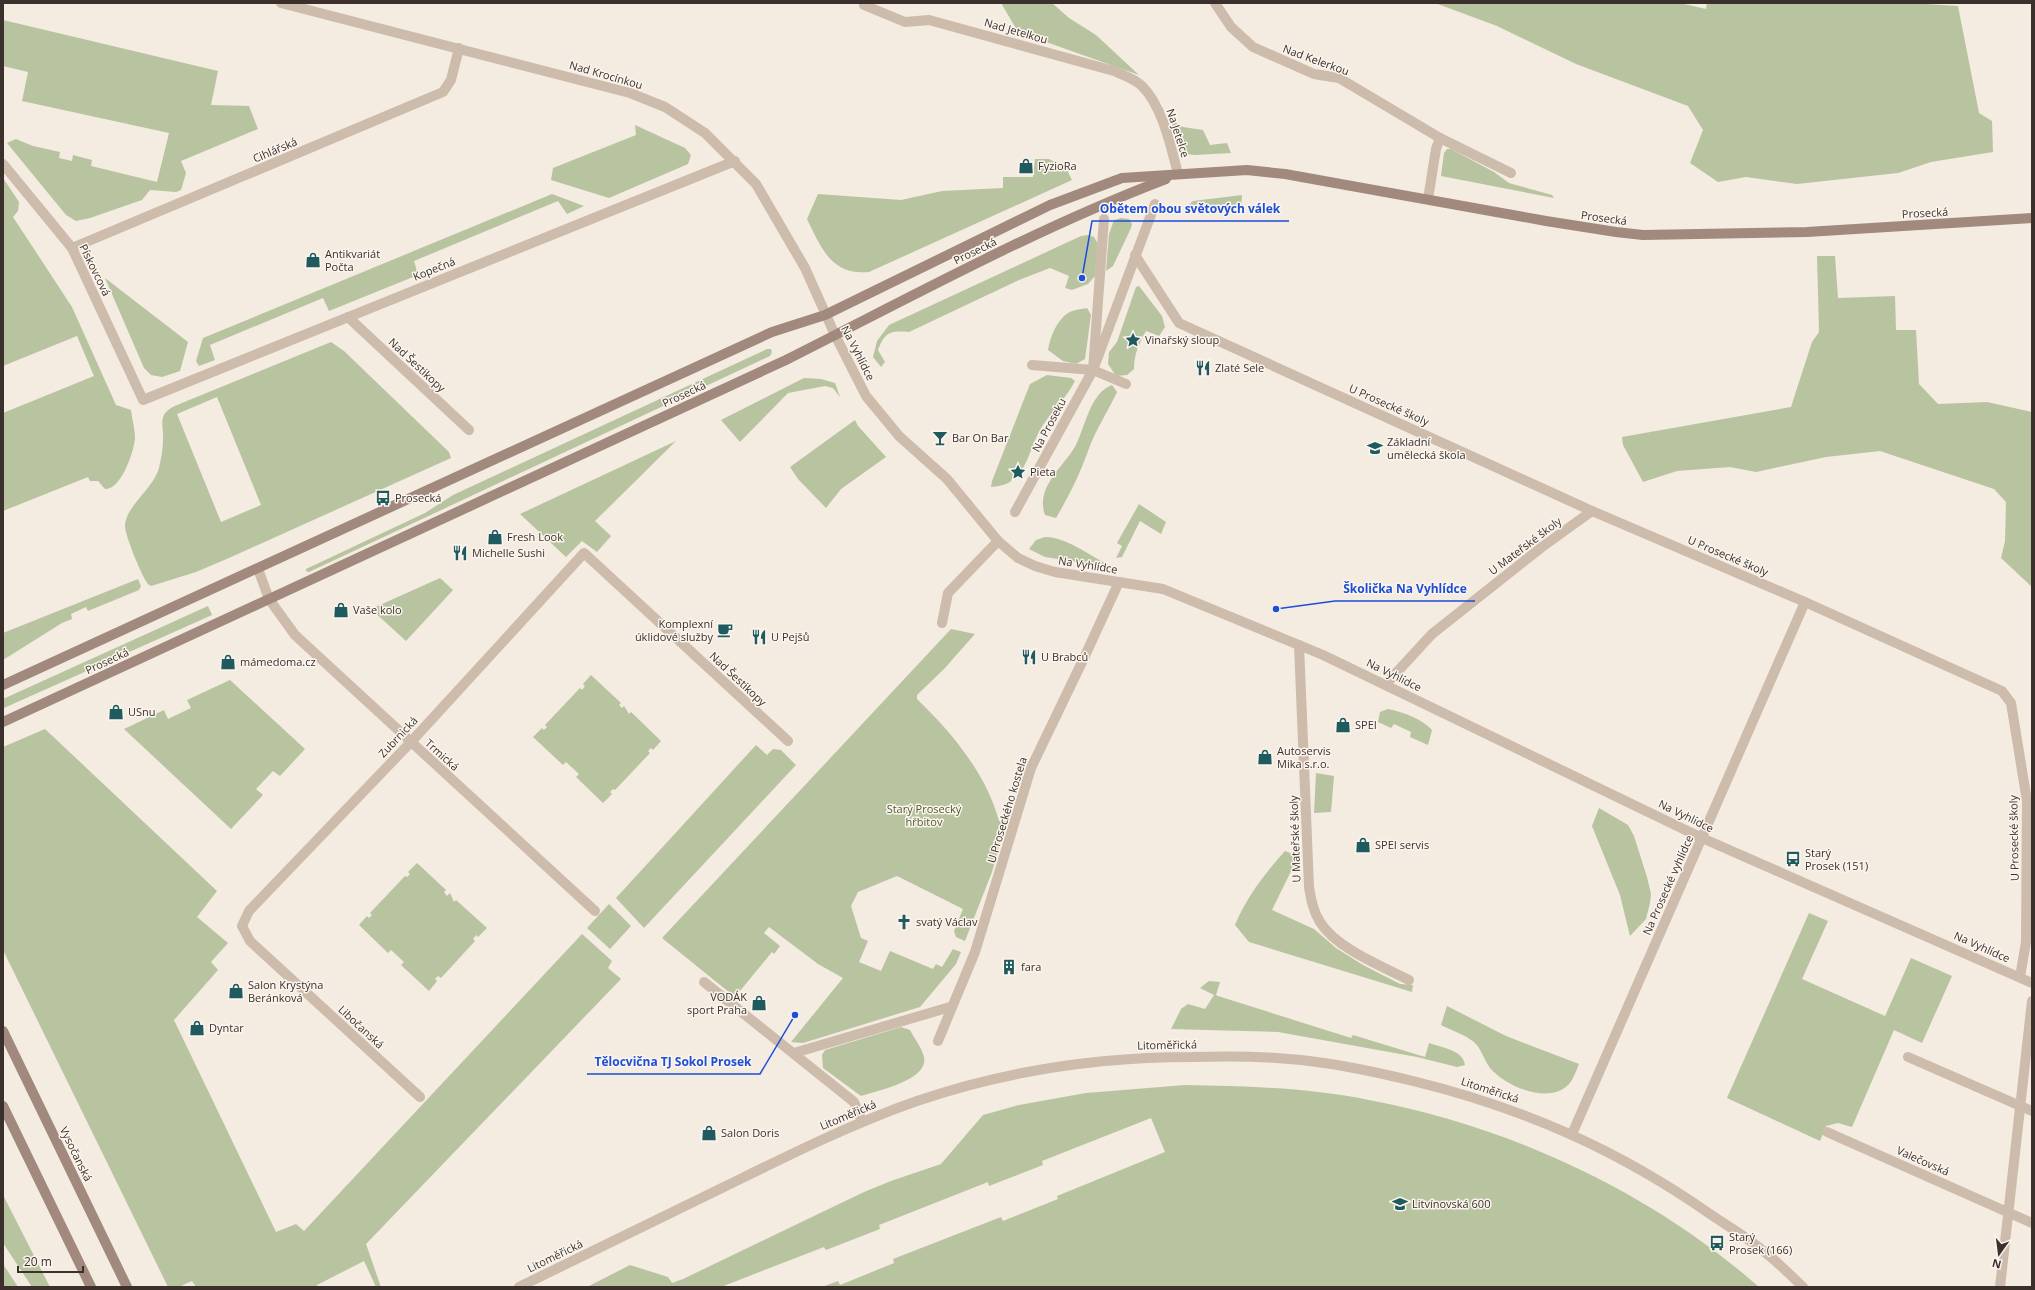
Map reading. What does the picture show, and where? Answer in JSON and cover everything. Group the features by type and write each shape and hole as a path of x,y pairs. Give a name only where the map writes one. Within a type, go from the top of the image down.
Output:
{"main road":[{"name":"Prosecká","path":"3,685 772,332 826,315 1050,205 1122,178 1247,170 1278,173 1570,225 1643,235 1807,232 2032,218"},
{"name":"Prosecká","path":"3,722 786,360 888,307 1093,207 1178,174"},
{"name":"Vysočanská","path":"3,1031 127,1287"},
{"path":"3,1106 91,1287"}],"street":[{"name":"Nad Krocínkou","path":"281,3 630,93 665,107 705,133 756,184 805,268 826,315"},
{"name":"Nad Kelerkou","path":"1215,3 1231,27 1252,47 1308,72 1339,78 1440,138 1511,173"},
{"name":"Nad Jetelkou","path":"864,5 905,22 929,20 1114,71 1141,84 1154,100"},
{"name":"Cihlářská","path":"72,248 444,92 451,80 459,48"},
{"name":"Na Jetelce","path":"1154,100 1173,153 1178,174"},
{"path":"1428,199 1436,149 1440,138"},
{"name":"Kopečná","path":"143,400 734,161"},
{"name":"Pískovcová","path":"3,164 72,248 143,400"},
{"name":"Na Proseku","path":"1015,512 1092,370 1155,204"},
{"name":"Na Proseku","path":"1092,370 1104,219"},
{"name":"U Prosecké školy","path":"1136,256 1179,323 1592,511 1805,602 2002,691 2011,703 2028,801 2026,942 2020,978"},
{"name":"Na Vyhlídce","path":"826,315 866,396 900,436 946,479 998,541 1018,558 1035,566 1054,572 1163,589 1299,645 1386,684 1702,838 2032,983"},
{"name":"Nad Šestikopy","path":"348,317 469,430"},
{"path":"1032,365 1092,370 1126,384"},
{"name":"U Mateřské školy","path":"1386,684 1432,634 1542,547 1592,511"},
{"path":"942,623 948,592 998,541"},
{"name":"Nad Šestikopy","path":"584,553 788,741"},
{"name":"Zubrnická","path":"250,941 242,926 249,911 410,742 584,553"},
{"name":"Trmická","path":"258,569 269,599 295,635 595,911"},
{"name":"U Proseckého kostela","path":"938,1041 950,1007 980,937 1031,768 1119,582"},
{"name":"Na Prosecké vyhlídce","path":"1572,1134 1805,602"},
{"name":"U Mateřské školy","path":"1299,645 1309,887 1312,905 1320,923 1344,947 1409,980"},
{"name":"Libočanská","path":"250,941 420,1097"},
{"path":"704,982 854,1102 862,1121"},
{"path":"2000,1287 2009,1213 2019,1105 2032,1001"},
{"path":"794,1053 950,1007"},
{"name":"Litoměřická","path":"519,1287 801,1149 862,1121 920,1100 985,1081 1062,1066 1138,1057 1237,1056 1291,1059 1381,1073 1441,1087 1494,1103 1572,1134 1620,1157 1669,1186 1765,1252 1803,1287"},
{"path":"1908,1057 2032,1111"},
{"name":"Valečovská","path":"1827,1132 2032,1223"}],"green space":[{"path":"1001,3 1052,3 1069,18 1096,35 1139,75 1018,32"},
{"path":"1435,3 1680,3 1706,9 1707,3 1911,3 1958,6 1979,113 1992,121 1993,152 1931,162 1898,173 1797,184 1746,177 1718,182 1690,163 1703,130 1688,106 1576,64 1497,26"},
{"path":"3,20 218,71 211,105 249,106 258,129 181,161 186,173 181,190 176,192 150,190 142,200 90,218 76,221 66,215 7,143 16,139 33,146 60,152 59,158 72,161 73,155 92,160 91,166 157,182 169,133 22,101 28,72 3,66"},
{"path":"1171,120 1183,127 1203,130 1210,145 1227,143 1231,153 1196,155 1186,154 1176,142"},
{"path":"635,125 685,148 691,155 688,164 609,198 551,180 553,168 636,135"},
{"path":"1447,149 1451,149 1494,172 1509,183 1552,195 1554,198 1441,176 1444,153"},
{"path":"1035,159 1049,159 1066,168 1072,180 869,272 856,272 845,269 836,264 829,258 817,240 807,219 818,194 901,200 942,191 1003,188 1003,177 1033,177"},
{"path":"3,178 19,202 18,211 13,217 72,307 116,405 131,410 135,438 126,469 111,488 105,489 98,481 90,481 88,477 3,511 3,413 94,376 77,336 3,366"},
{"path":"552,194 584,206 567,214 558,201 414,261 418,275 329,311 323,298 210,345 215,360 199,366 196,361 203,338"},
{"path":"1242,195 1241,208 1237,206 1185,208 1193,201"},
{"path":"1121,218 1129,219 1132,224 1131,228 1113,266 1106,271 1109,234 1114,220"},
{"path":"1088,235 1094,237 1098,244 1095,276 1088,284 1072,290 1065,288 1069,276 1050,268 1019,280 909,332 897,331 889,334 883,339 878,350 885,362 881,367 873,357 877,341 889,325 1081,236"},
{"path":"1817,256 1835,256 1838,298 1895,296 1896,330 1916,330 1919,384 1938,404 1987,402 2032,412 2032,587 2001,558 2005,541 2006,502 1994,489 1880,451 1826,457 1756,472 1730,467 1677,471 1643,482 1623,445 1622,437 1791,407 1812,342 1819,332"},
{"path":"105,278 188,342 180,371 162,377 151,375 144,368"},
{"path":"1139,286 1162,316 1165,327 1159,336 1146,331 1137,349 1134,369 1127,375 1116,376 1108,364 1109,352 1117,342 1136,287"},
{"path":"1087,308 1091,315 1085,359 1076,364 1063,361 1048,350 1050,340 1055,329 1064,316 1075,310"},
{"path":"331,342 344,351 449,452 451,458 229,558 196,572 151,586 145,580 138,564 127,537 125,525 130,511 152,483 156,475 159,468 162,450 162,420 170,408","holes":["217,397 261,505 221,522 177,414"]},
{"path":"767,349 771,349 772,352 770,356 309,572 306,571 306,569 425,513 453,495"},
{"path":"1047,375 1071,378 1075,381 1068,393 1043,425 1025,465 1019,473 1012,480 1003,485 991,487 1030,384"},
{"path":"804,378 821,379 835,383 840,397 833,388 825,386 788,393 740,442 721,420"},
{"path":"1112,385 1117,392 1094,436 1070,493 1056,518 1045,515 1043,503 1044,494 1047,487 1054,474 1073,450 1097,396"},
{"path":"855,420 858,426 886,457 841,489 826,508 798,479 790,467"},
{"path":"676,441 595,521 611,536 597,552 582,541 566,557 520,514"},
{"path":"1139,504 1166,522 1161,534 1140,521 1122,557 1116,558 1122,546 1117,543"},
{"path":"1045,537 1069,543 1107,564 1109,567 1045,557 1029,549 1036,540"},
{"path":"440,578 453,590 406,641 371,609"},
{"path":"138,579 141,586 139,590 88,611 86,607 71,614 72,619 62,623 3,660 3,633"},
{"path":"208,606 212,615 4,708 3,699"},
{"name":"Starý Prosecký hřbitov","path":"951,629 975,634 944,669 917,695 917,699 955,740 977,770 986,786 999,821 1006,821 992,872 965,941 956,937 954,931 963,909 897,876 858,892 851,906 861,938 868,941 859,962 881,971 890,951 933,969 936,964 942,967 953,949 961,952 956,964 920,1007 803,1043 791,1042 843,978 818,964 769,927 764,933 780,946 774,954 772,952 735,997 662,938"},
{"path":"591,675 621,703 619,705 622,708 624,706 629,714 631,712 661,741 653,750 651,748 648,751 650,753 615,790 613,789 610,792 612,794 603,803 576,777 579,774 566,762 563,765 533,737 542,728 544,730 547,727 545,725 580,688 582,690 585,686 583,684"},
{"path":"230,680 305,749 280,776 273,771 256,789 263,795 231,829 124,729 164,710 168,719 191,708 187,700"},
{"path":"1388,709 1412,716 1428,726 1432,730 1428,745 1410,737 1411,732 1394,724 1391,728 1378,722 1380,712"},
{"path":"45,729 217,891 197,917 228,943 211,962 218,970 174,1020 276,1232 296,1224 304,1231 582,934 612,961 608,968 621,979 366,1244 381,1287 376,1287 364,1261 317,1285 317,1287 196,1287 192,1281 179,1287 168,1287 3,950 3,747"},
{"path":"756,745 767,755 773,749 781,750 796,765 644,928 616,898"},
{"path":"1316,773 1334,776 1331,812 1314,813"},
{"path":"1599,808 1628,825 1634,836 1647,877 1651,894 1646,919 1630,936 1620,895 1592,826"},
{"path":"1285,851 1295,855 1292,869 1272,910 1314,929 1336,948 1363,965 1400,984 1413,985 1412,992 1249,942 1235,925 1239,915 1257,886"},
{"path":"417,863 446,890 444,892 447,896 450,893 454,902 456,900 487,928 478,937 476,935 473,939 475,941 441,978 438,976 435,979 437,981 429,991 401,965 404,962 391,950 388,953 359,925 367,916 369,918 372,915 370,913 405,876 407,877 410,874 408,872"},
{"path":"609,904 631,926 610,949 587,928"},
{"path":"1809,913 1828,921 1802,979 1885,1016 1911,958 1952,976 1922,1043 1894,1030 1852,1127 1838,1123 1826,1126 1820,1141 1727,1098"},
{"path":"1209,981 1220,982 1216,995 1218,996 1351,1038 1353,1035 1425,1057 1429,1043 1452,1050 1460,1056 1465,1065 1457,1067 1417,1057 1278,1032 1171,1029 1181,1009 1188,1004 1205,1009 1214,995 1200,988"},
{"path":"1447,1006 1506,1036 1579,1064 1573,1079 1567,1086 1559,1091 1549,1093 1538,1093 1527,1090 1506,1081 1490,1068 1479,1047 1474,1042 1441,1025"},
{"path":"901,1027 910,1030 924,1057 923,1065 919,1072 910,1078 889,1088 861,1096 823,1068 822,1055 825,1050"},
{"path":"1185,1085 1278,1088 1346,1096 1422,1112 1475,1127 1526,1146 1576,1168 1625,1193 1672,1221 1717,1253 1759,1287 822,1287 838,1281 840,1285 894,1263 893,1259 1001,1217 1003,1221 1058,1199 1057,1196 1165,1152 1151,1118 1042,1161 1043,1165 989,1186 988,1182 879,1225 880,1229 826,1250 824,1247 721,1287 587,1287 630,1265 668,1277 672,1283 683,1279 864,1192 941,1164 983,1115 1019,1105 1086,1093"},
{"path":"3,1195 50,1287 32,1287 3,1243"},
{"path":"3,1264 18,1287 3,1287"}],"place":[{"name":"FyzioRa","path":"1026,166"},
{"name":"Antikvariát Počta","path":"313,260"},
{"name":"Obětem obou světových válek","path":"1082,278"},
{"name":"Vinařský sloup","path":"1133,340"},
{"name":"Zlaté Sele","path":"1203,368"},
{"name":"Bar On Bar","path":"940,438"},
{"name":"Základní umělecká škola","path":"1375,448"},
{"name":"Pieta","path":"1018,472"},
{"name":"Prosecká","path":"383,498"},
{"name":"Fresh Look","path":"495,537"},
{"name":"Michelle Sushi","path":"460,553"},
{"name":"Školička Na Vyhlídce","path":"1276,609"},
{"name":"Vaše kolo","path":"341,610"},
{"name":"Komplexní úklidové služby","path":"725,630"},
{"name":"U Pejšů","path":"759,637"},
{"name":"U Brabců","path":"1029,657"},
{"name":"mámedoma.cz","path":"228,662"},
{"name":"USnu","path":"116,712"},
{"name":"SPEI","path":"1343,725"},
{"name":"Autoservis Mika s.r.o.","path":"1265,757"},
{"name":"SPEI servis","path":"1363,845"},
{"name":"Starý Prosek (151)","path":"1793,859"},
{"name":"svatý Václav","path":"904,922"},
{"name":"fara","path":"1009,967"},
{"name":"Salon Krystýna Beránková","path":"236,991"},
{"name":"VODÁK sport Praha","path":"759,1003"},
{"name":"Tělocvična TJ Sokol Prosek","path":"795,1015"},
{"name":"Dyntar","path":"197,1028"},
{"name":"Salon Doris","path":"709,1133"},
{"name":"Litvínovská 600","path":"1400,1204"},
{"name":"Starý Prosek (166)","path":"1717,1243"}]}
